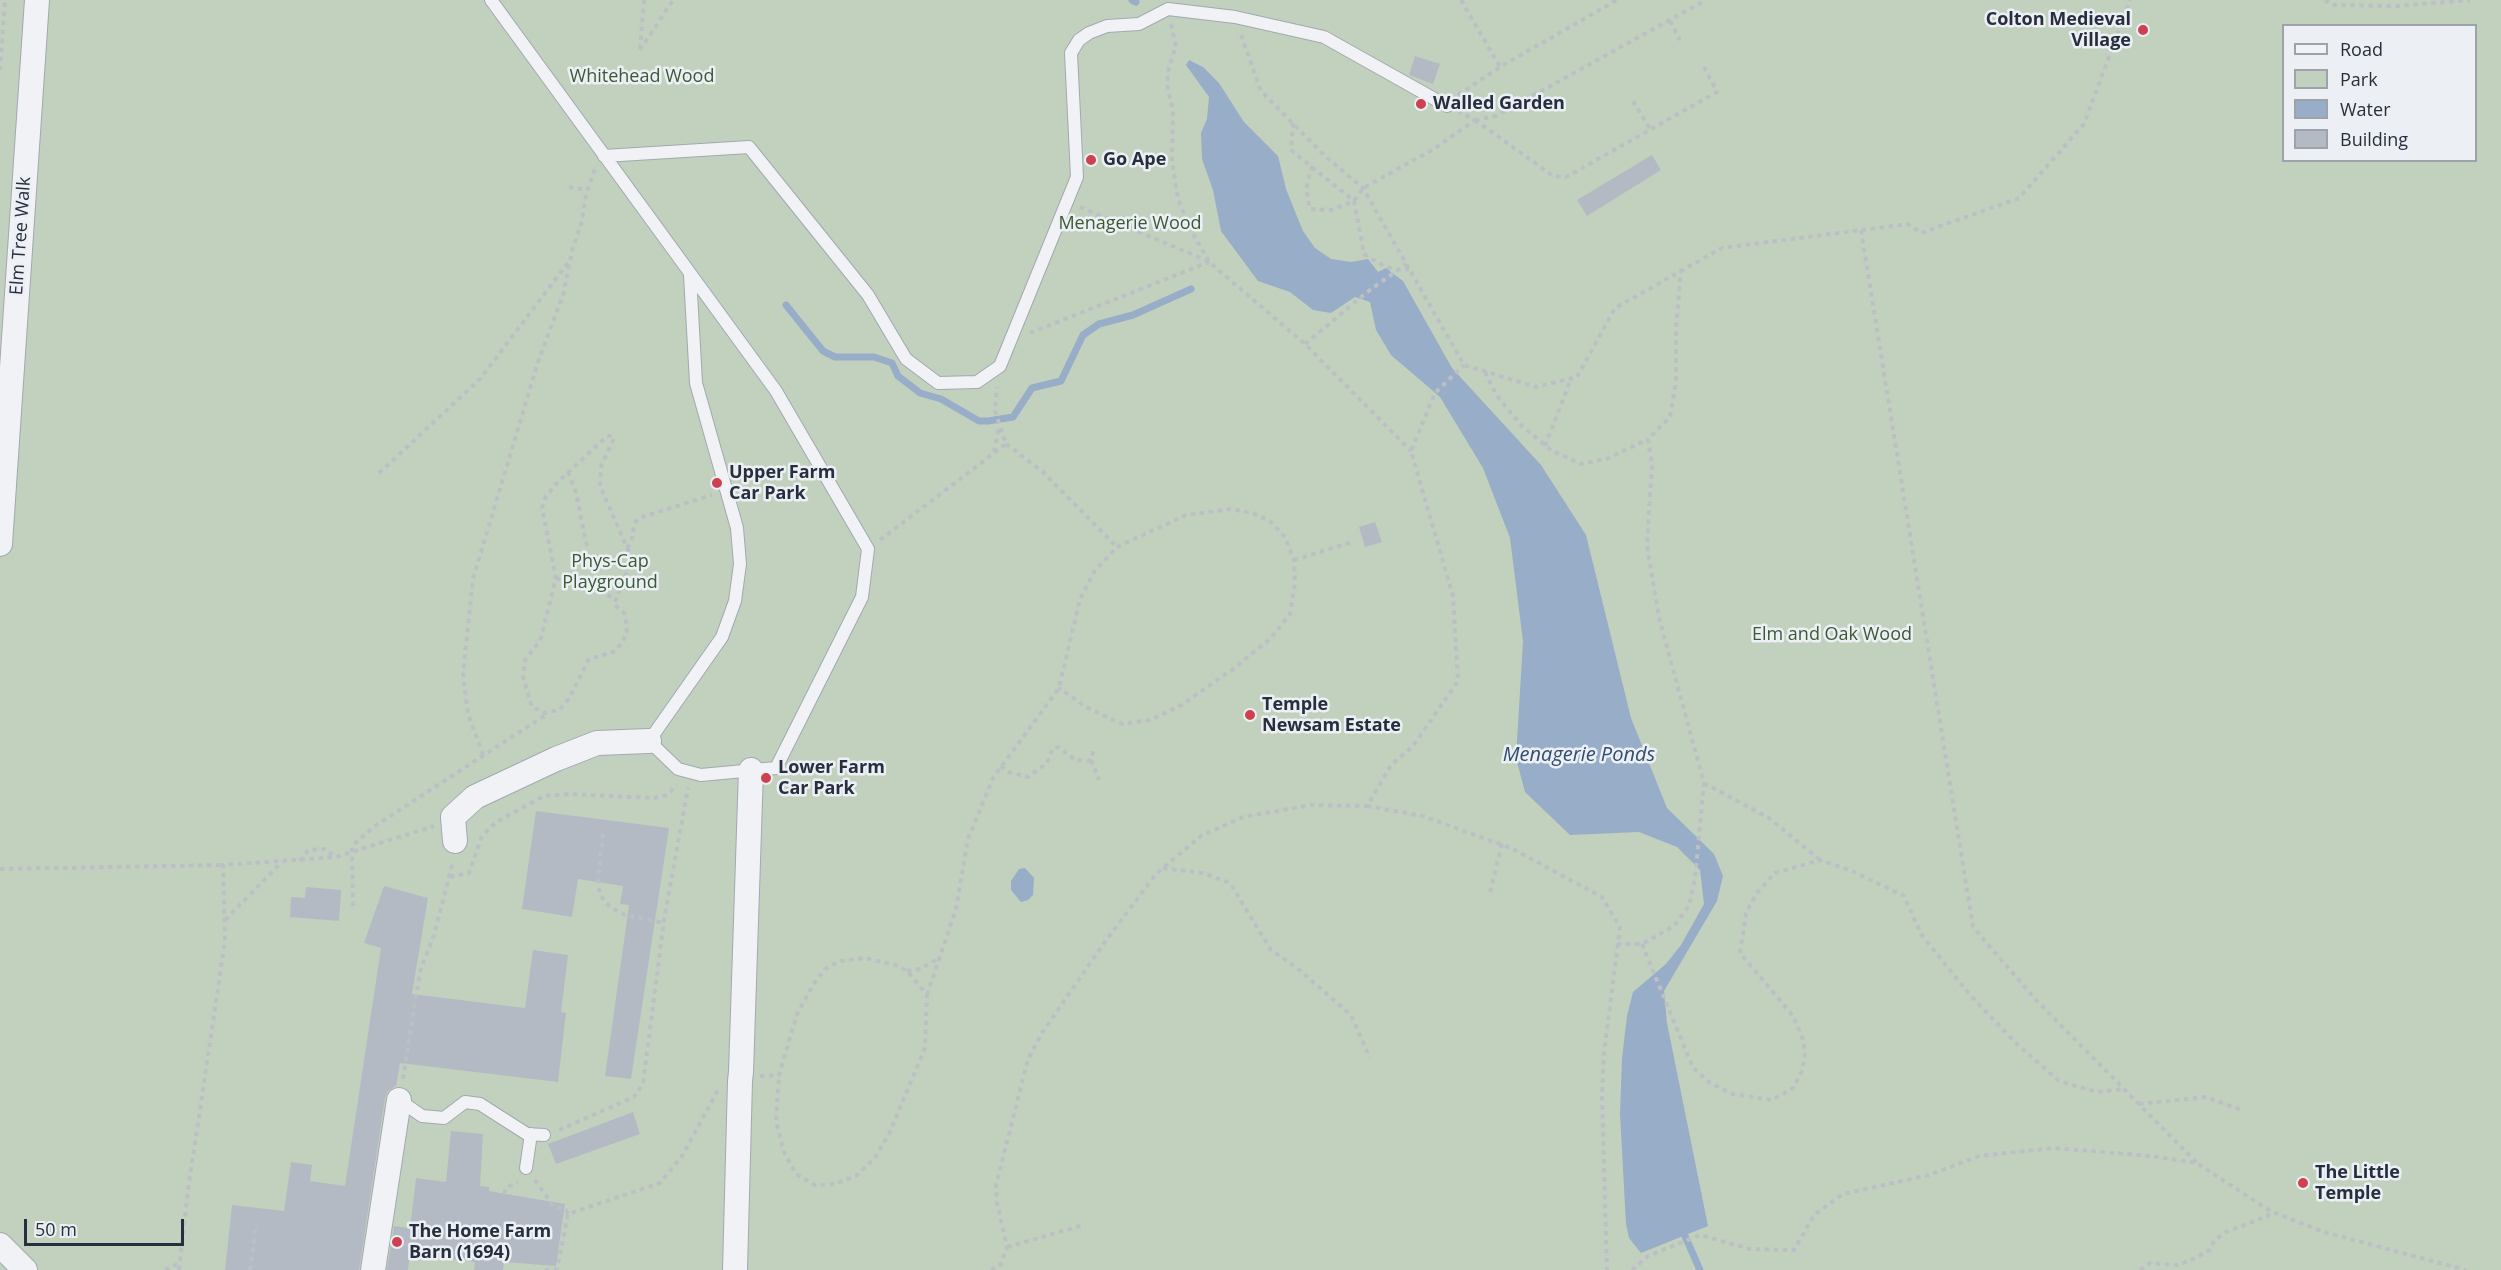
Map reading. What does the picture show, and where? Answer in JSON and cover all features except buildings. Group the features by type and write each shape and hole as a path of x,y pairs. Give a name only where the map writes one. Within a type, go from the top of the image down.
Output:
{"street":[{"name":"Elm Tree Walk","path":"0,544 37,0"},
{"path":"454,829 475,797 556,759 597,743 649,741"},
{"path":"735,1270 738,1079 751,770"},
{"path":"373,1270 399,1100"},
{"path":"0,1245 25,1270"}],"lane":[{"path":"491,0 776,391 868,549 862,597 776,768 700,775 678,769 649,741 722,637 735,601 740,564 737,528 696,384 690,275"},
{"path":"604,156 749,147 868,295 906,358 938,383 977,382 1000,366 1077,177 1071,53 1079,40 1089,33 1107,26 1139,24 1168,9 1236,17 1324,37 1447,106"},
{"path":"399,1100 422,1116 444,1118 465,1102 480,1104 531,1134 544,1135"},
{"path":"526,1168 531,1134"}],"path":[{"path":"0,70 5,0"},
{"path":"644,0 640,50 673,0"},
{"path":"1461,0 1500,67"},
{"path":"1617,0 1500,67 1464,90 1447,106 1474,120 1553,176 1566,177 1717,92 1704,67"},
{"path":"1312,166 1306,189 1310,209 1331,210 1354,201 1363,188 1434,149 1474,120 1496,116 1706,0"},
{"path":"1236,17 1247,57 1262,91 1363,188 1464,365 1536,387 1577,377 1615,308 1722,248 1908,224 1921,233 2019,198 2084,124 2130,0"},
{"path":"2325,0 2332,5 2396,6 2470,0"},
{"path":"1168,9 1176,46 1169,66 1167,85 1173,111 1172,161 1178,199 1191,230 1209,262"},
{"path":"1670,21 1680,39"},
{"path":"1633,101 1650,129"},
{"path":"1293,123 1291,150 1354,201 1364,254 1374,262 1395,271 1409,269"},
{"path":"483,755 468,714 463,674 473,579 538,362 563,295 582,221 590,177 604,156"},
{"path":"569,187 587,190"},
{"path":"1067,201 1209,262 1305,344 1411,451 1453,596 1458,681 1413,746 1391,765 1367,806"},
{"path":"1861,230 1973,927 2037,1001 2197,1163 2270,1211 2324,1232 2466,1270"},
{"path":"379,473 480,379 571,260"},
{"path":"1010,342 1209,262"},
{"path":"1305,344 1365,293 1406,264"},
{"path":"1485,371 1497,396 1521,425 1545,446 1581,464 1609,458 1648,439 1670,417 1676,381 1676,318 1681,270"},
{"path":"1411,451 1435,393 1464,365"},
{"path":"1545,446 1572,378"},
{"path":"995,411 1006,444 1042,471 1117,548"},
{"path":"994,453 999,427"},
{"path":"607,436 613,436 601,466 600,486 627,548 632,559 614,604 625,614 627,626 622,645 604,657 589,659 569,699 559,710 544,713 532,707 523,677 525,660 540,641 556,578 542,508 545,498 568,472 607,436"},
{"path":"1617,944 1642,944 1674,926 1689,906 1695,878 1704,783 1659,618 1649,556 1652,465 1648,439"},
{"path":"868,549 1006,444"},
{"path":"568,472 576,493 587,547"},
{"path":"627,548 632,541 633,524 639,518 727,490"},
{"path":"941,957 920,969 907,970 865,958 840,961 825,969 813,985 797,1014 779,1075 776,1122 784,1152 796,1174 815,1185 834,1184 856,1176 874,1159 889,1134 925,1048 927,995 941,957 956,909 968,839 993,778 1059,688 1080,599 1094,572 1117,548 1186,515 1231,509 1252,513 1270,521 1285,537 1294,560 1295,583 1290,614 1270,639 1233,669 1180,706 1150,720 1122,724 1086,707 1059,688"},
{"path":"1294,560 1352,542"},
{"path":"556,578 616,598"},
{"path":"353,906 352,846 375,826 550,712"},
{"path":"1001,766 1008,772 1028,777 1047,763 1053,748 1059,747 1075,760 1091,760"},
{"path":"1094,748 1091,760 1099,780"},
{"path":"399,1100 420,971 434,935 450,877 469,873 482,836 496,822 543,796 570,794 654,798 668,795 690,772"},
{"path":"544,1135 604,1112 634,1097 643,1084 664,923 690,772"},
{"path":"1704,783 1769,819 1820,860 1852,871 1904,896 1921,934 1970,995 2018,1045 2059,1081 2097,1092 2125,1089"},
{"path":"991,1270 1000,1264 1007,1247 997,1203 996,1185 1028,1059 1042,1033 1104,943 1163,868 1202,836 1243,817 1311,805 1367,806 1424,816 1502,844 1602,897 1620,927 1602,1096 1607,1270"},
{"path":"0,869 223,865 300,861 336,857 389,842 454,829"},
{"path":"603,834 598,880 600,894 610,907 625,915 664,923"},
{"path":"1490,892 1502,844"},
{"path":"300,861 308,850 326,849 336,857"},
{"path":"1642,944 1693,1068 1710,1083 1733,1094 1772,1100 1793,1088 1802,1071 1805,1054 1803,1039 1793,1016 1740,953 1746,913 1756,894 1775,873 1820,860"},
{"path":"224,921 282,862"},
{"path":"179,1270 178,1264 225,941 223,865"},
{"path":"1163,868 1203,873 1230,884 1271,950 1296,967 1351,1015 1370,1058"},
{"path":"907,970 927,995"},
{"path":"568,1214 660,1183 738,1079 779,1075"},
{"path":"2139,1104 2206,1097 2244,1111"},
{"path":"1632,1270 1648,1256 1690,1237 1710,1236 1750,1249 1794,1250 1814,1215 1843,1194 1929,1175 1979,1156 2054,1148 2150,1156 2197,1163"},
{"path":"526,1168 553,1206 566,1210 568,1214 557,1269 545,1270"},
{"path":"2140,1270 2150,1263 2178,1264 2194,1258 2210,1250 2214,1241 2226,1232 2268,1216 2270,1211"},
{"path":"498,1239 501,1222"},
{"path":"250,1270 256,1225"},
{"path":"1007,1247 1083,1225"},
{"path":"165,1270 178,1264"}],"green space":[{"name":"Temple Newsam Estate","path":"0,0 2501,0 2501,1270 0,1270"}],"water":[{"name":"Menagerie Ponds","path":"1189,60 1203,67 1219,83 1244,122 1278,156 1286,189 1303,231 1315,248 1331,259 1351,262 1368,259 1378,272 1386,268 1403,281 1452,368 1541,465 1586,535 1631,718 1667,808 1714,854 1723,876 1717,901 1664,991 1667,1023 1708,1226 1641,1253 1629,1238 1626,1224 1620,1114 1622,1058 1627,1016 1633,992 1666,964 1681,945 1704,904 1700,870 1677,847 1639,832 1570,835 1525,792 1516,758 1523,641 1510,538 1483,468 1440,397 1391,355 1376,330 1370,302 1355,297 1331,313 1313,310 1290,292 1258,281 1221,231 1213,190 1202,159 1201,133 1207,119 1209,97 1186,65"},
{"path":"1025,868 1034,878 1033,895 1021,902 1011,890 1011,881 1019,869"}],"waterway":[{"path":"1132,0 1136,2"},
{"path":"786,305 823,351 835,357 874,357 892,363 898,376 920,393 941,399 979,421 988,421 1013,417 1032,388 1061,381 1083,335 1099,324 1133,315 1191,289"},
{"path":"1685,1236 1700,1270"}],"place":[{"name":"Colton Medieval Village","path":"2143,30"},
{"name":"Walled Garden","path":"1421,104"},
{"name":"Go Ape","path":"1091,160"},
{"name":"Upper Farm Car Park","path":"717,483"},
{"name":"Temple Newsam Estate","path":"1250,715"},
{"name":"Lower Farm Car Park","path":"766,778"},
{"name":"The Little Temple","path":"2303,1183"},
{"name":"The Home Farm Barn (1694)","path":"397,1242"}],"park label":[{"name":"Whitehead Wood","path":"642,77"},
{"name":"Menagerie Wood","path":"1130,224"},
{"name":"Phys-Cap Playground","path":"610,572"},
{"name":"Elm and Oak Wood","path":"1832,635"}]}
